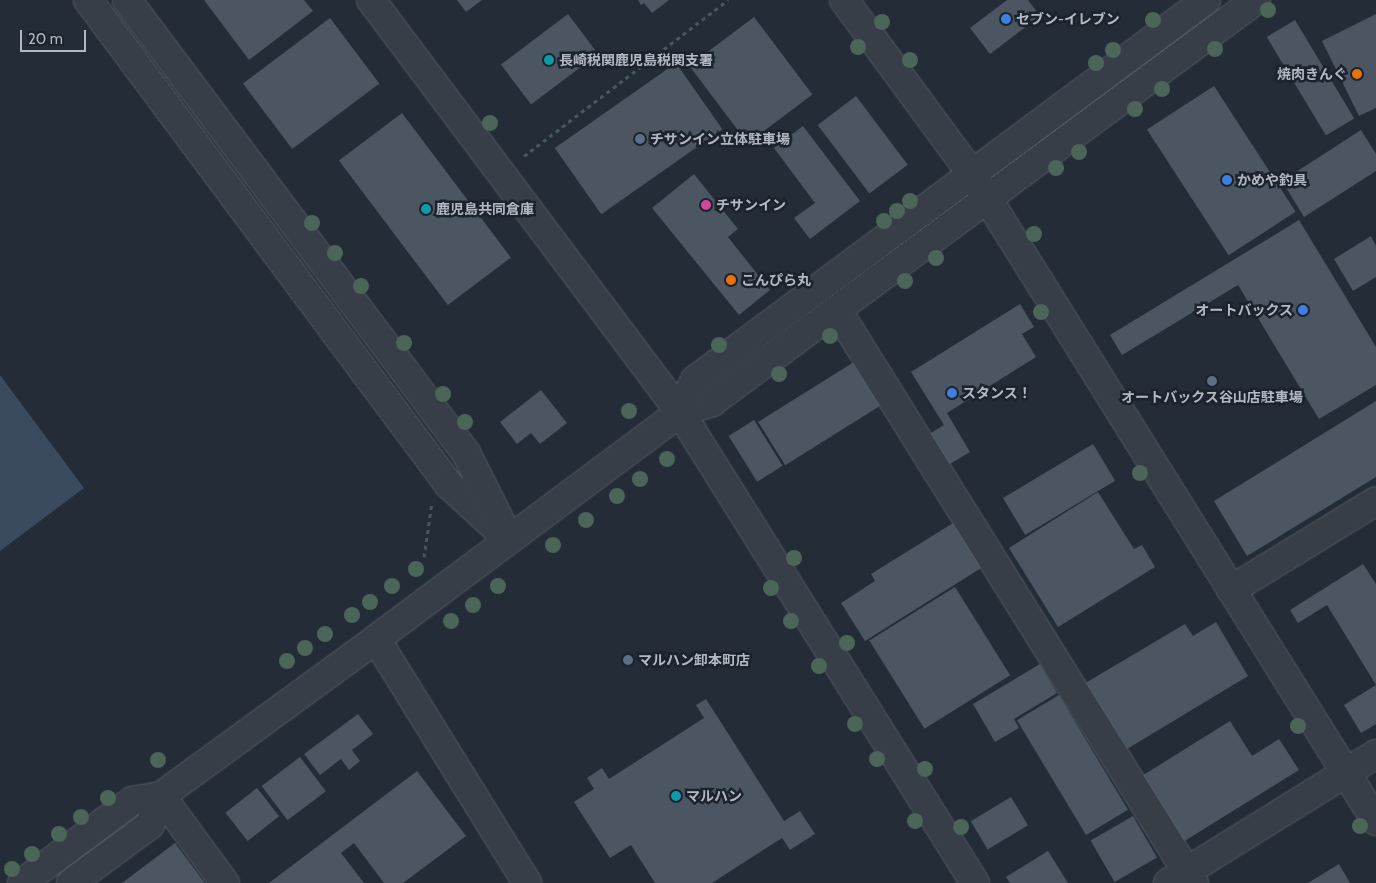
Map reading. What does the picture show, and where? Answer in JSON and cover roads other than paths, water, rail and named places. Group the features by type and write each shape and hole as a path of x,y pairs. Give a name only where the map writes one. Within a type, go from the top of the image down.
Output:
{"street":[{"path":"88,0 449,485 509,540"},
{"path":"127,0 466,453 509,540"},
{"path":"371,0 680,412 975,883"},
{"path":"844,0 988,198 1376,821"},
{"path":"680,412 695,380 1206,0"},
{"path":"22,883 132,801 161,796 376,639 680,412 712,402 1256,0"},
{"path":"837,310 1183,879 1376,754"},
{"path":"1231,590 1376,502"},
{"path":"376,639 527,883"},
{"path":"72,883 150,825 161,796"},
{"path":"161,796 225,883"}],"water":[{"path":"0,375 84,488 0,551"}],"place":[{"name":"セブン-イレブン","path":"1006,19"},
{"name":"長崎税関鹿児島税関支署","path":"549,60"},
{"name":"焼肉きんぐ","path":"1357,74"},
{"name":"チサンイン立体駐車場","path":"640,139"},
{"name":"かめや釣具","path":"1227,180"},
{"name":"チサンイン","path":"706,205"},
{"name":"鹿児島共同倉庫","path":"426,209"},
{"name":"こんぴら丸","path":"731,280"},
{"name":"オートバックス","path":"1303,310"},
{"name":"オートバックス谷山店駐車場","path":"1212,381"},
{"name":"スタンス！","path":"952,393"},
{"name":"マルハン卸本町店","path":"628,660"},
{"name":"マルハン","path":"676,796"}]}
